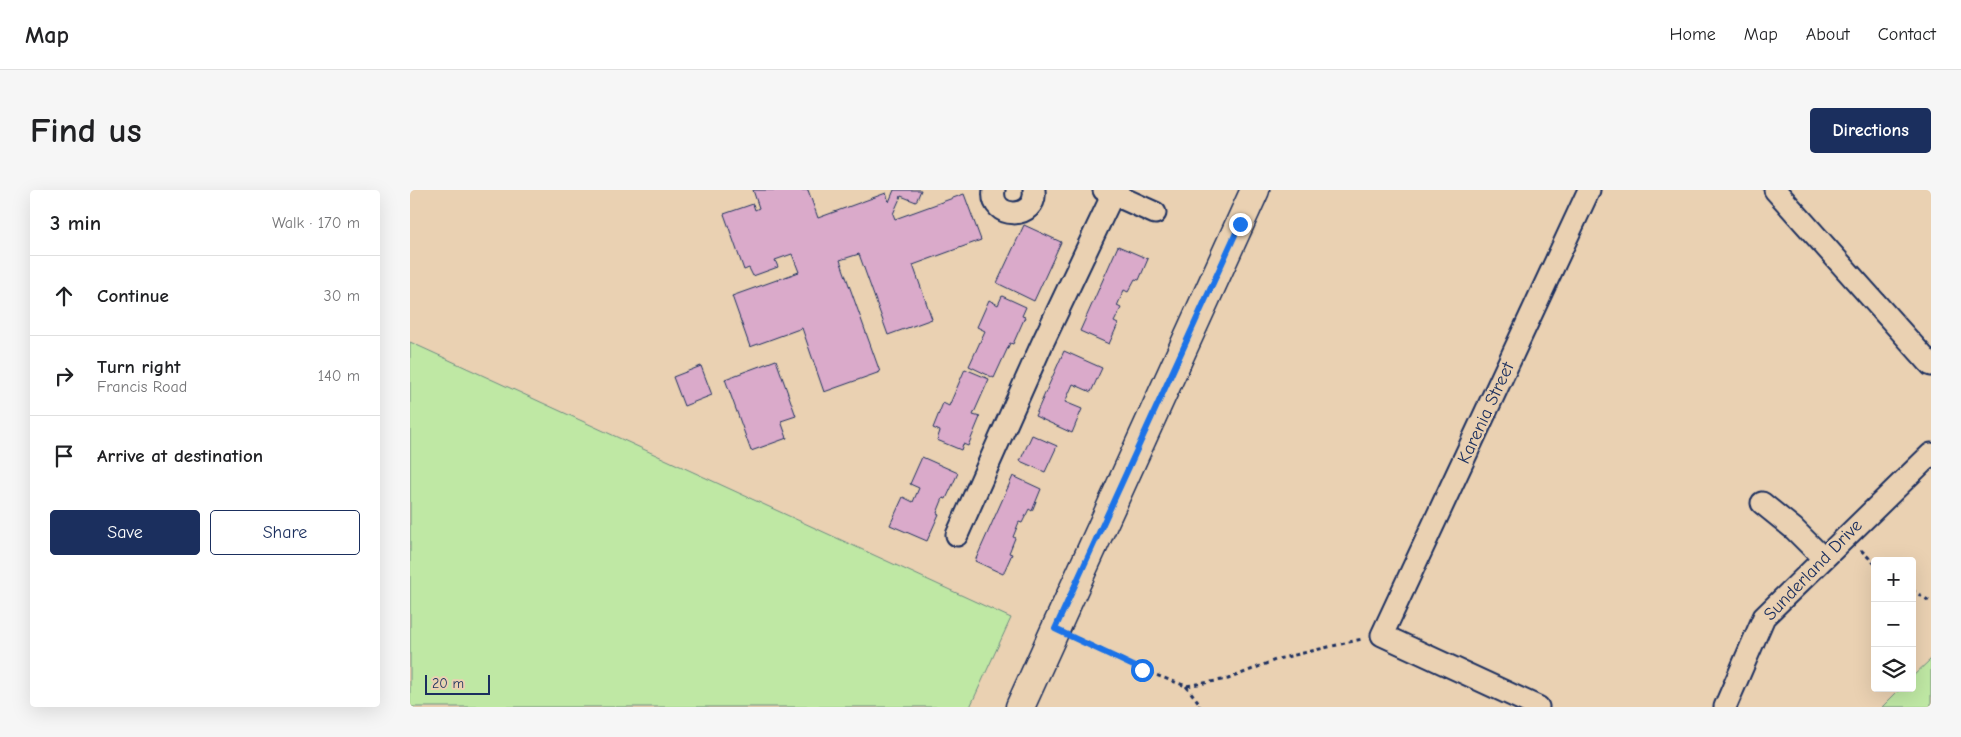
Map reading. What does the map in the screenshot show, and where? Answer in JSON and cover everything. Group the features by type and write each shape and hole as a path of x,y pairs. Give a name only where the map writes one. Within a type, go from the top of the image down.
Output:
{"main road":[{"path":"1020,707 1255,190"}],"street":[{"path":"994,190 993,195 1001,209 1015,214 1028,208 1039,191"},
{"name":"Karenia Street","path":"1382,635 1589,190"},
{"path":"1775,190 1931,365"},
{"path":"957,535 1108,192 1155,213"},
{"name":"Sunderland Drive","path":"1725,707 1764,617 1931,454"},
{"path":"1762,503 1794,529 1823,558"},
{"path":"1382,635 1538,707"}],"path":[{"path":"1916,593 1931,602"},
{"path":"1055,629 1142,670 1186,686 1228,679 1278,659 1382,635"},
{"path":"1186,686 1200,704 1199,707"}],"green space":[{"path":"410,342 1011,618 970,707 410,707"},
{"path":"1931,659 1931,707 1882,707 1897,692 1916,692 1916,673"}],"building":[{"path":"753,190 808,190 818,218 886,193 889,202 894,190 921,190 916,202 901,196 893,214 895,219 964,194 981,240 913,265 932,319 888,335 859,254 840,260 880,372 824,392 802,328 750,347 732,296 799,272 792,254 775,260 778,267 753,276 749,268 744,270 724,214 753,204 755,210 759,208"},
{"path":"1024,225 1061,242 1034,301 997,283"},
{"path":"1118,246 1148,259 1139,280 1135,279 1128,292 1124,290 1117,306 1121,308 1114,322 1118,324 1109,344 1080,331"},
{"path":"1002,296 1026,307 1022,316 1025,317 1013,344 1010,343 994,378 969,366 985,331 977,327 989,300 998,305"},
{"path":"1064,351 1102,368 1091,392 1073,384 1065,402 1082,409 1072,433 1035,416"},
{"path":"776,360 796,416 781,421 787,438 751,451 725,379"},
{"path":"701,366 712,395 684,406 673,377"},
{"path":"965,369 989,379 973,415 980,417 968,446 963,444 961,450 937,440 940,431 933,428 943,403 949,406"},
{"path":"1032,435 1057,446 1045,472 1020,461"},
{"path":"922,457 958,473 946,499 943,498 937,513 939,514 927,541 890,525 903,497 913,502 919,488 910,484"},
{"path":"1013,476 1041,489 1032,511 1029,509 1022,523 1019,522 1009,553 1012,554 1003,574 975,561"}],"route":[{"path":"1142,670 1055,629 1240,224"}]}
